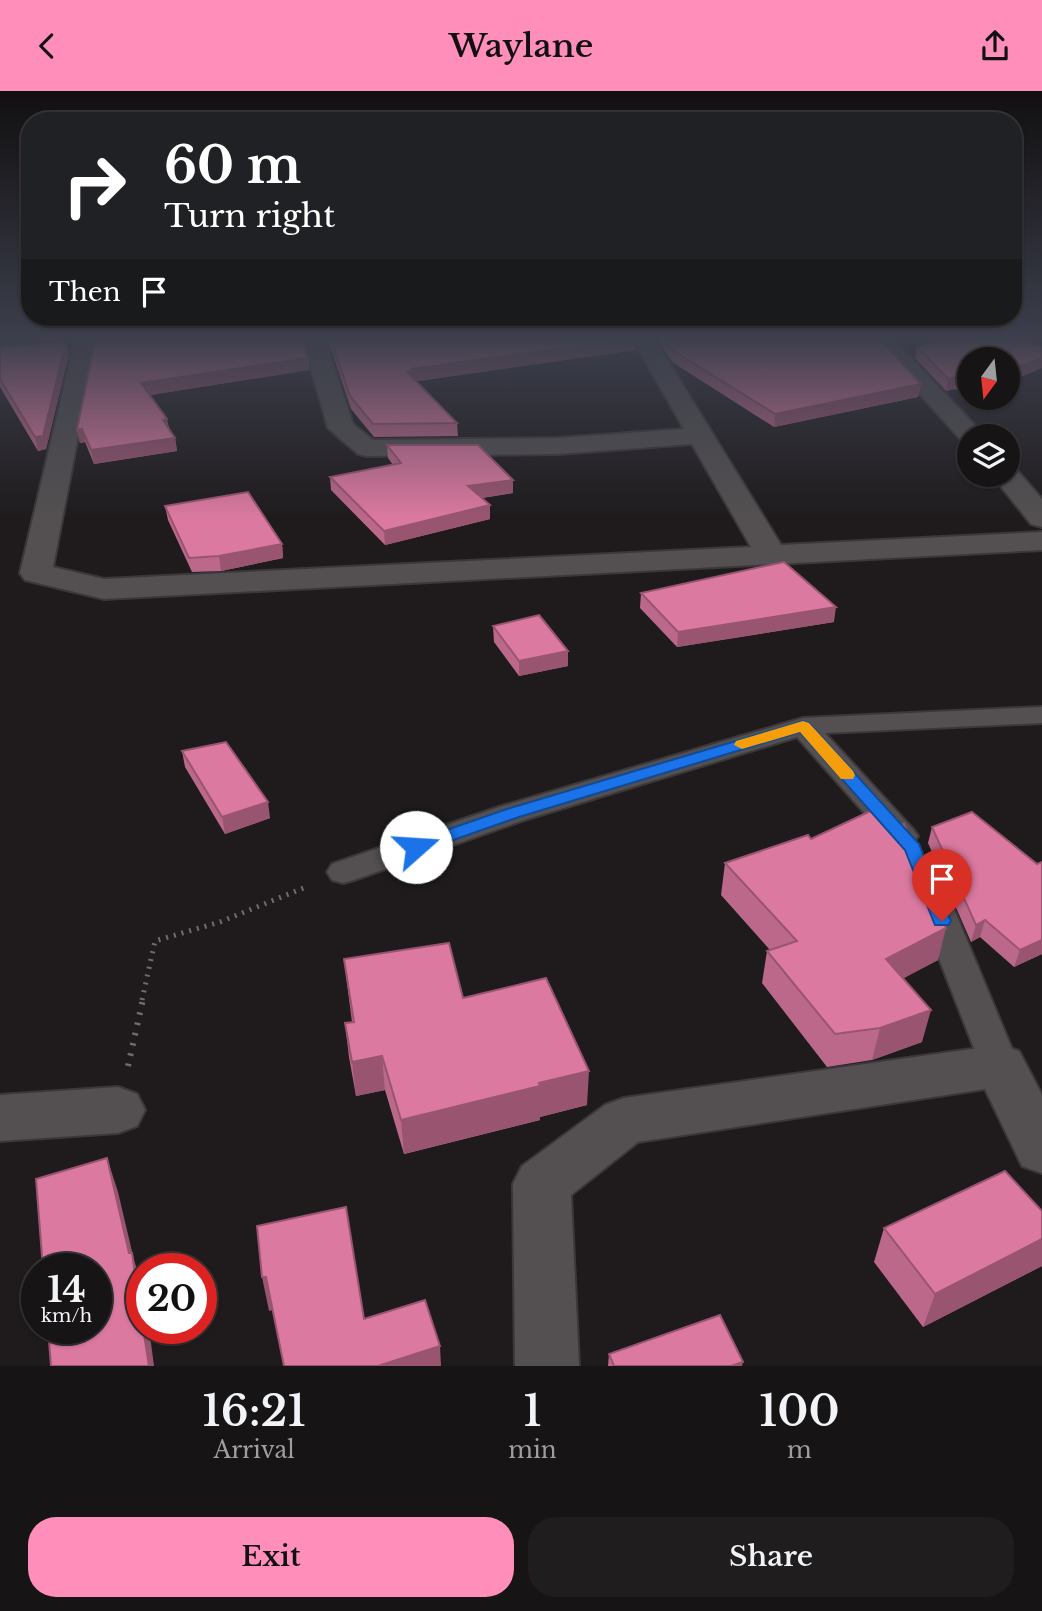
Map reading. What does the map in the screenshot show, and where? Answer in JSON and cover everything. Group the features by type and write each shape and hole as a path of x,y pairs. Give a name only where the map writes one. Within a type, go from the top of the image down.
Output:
{"street":[{"path":"73,400 36,573 104,589 1042,541"},
{"path":"332,400 341,428 367,448 558,446 699,436"},
{"path":"678,400 771,555"},
{"path":"938,400 961,424"},
{"path":"1016,487 1042,519"},
{"path":"547,1366 542,1184 624,1121 1000,1066 1042,1149"},
{"path":"0,1118 118,1109"}],"lane":[{"path":"343,872 513,813 803,726 1042,715"},
{"path":"803,726 913,848 1000,1066"}],"path":[{"path":"118,1109 155,941 220,922 343,872"}],"building":[{"path":"12,400 52,400 43,436 35,437"},
{"path":"83,400 153,400 167,419 163,420 175,438 91,450 82,429 77,430"},
{"path":"353,400 434,400 457,423 373,424"},
{"path":"752,400 846,400 775,414"},
{"path":"387,445 478,445 513,480 468,486 490,505 384,531 330,477 401,463"},
{"path":"248,492 282,544 219,556 189,558 165,506"},
{"path":"784,562 836,607 678,632 641,593"},
{"path":"539,615 568,651 519,661 493,626"},
{"path":"226,742 268,802 222,817 182,751"},
{"path":"877,808 900,825 904,824 946,928 886,959 931,1010 880,1028 835,1034 767,951 797,941 725,863 808,835 811,839"},
{"path":"972,812 1037,864 1042,862 1042,940 1020,950 985,920 976,925 932,827"},
{"path":"449,943 463,998 546,978 589,1071 539,1083 540,1086 401,1120 382,1056 352,1062 345,1023 354,1022 344,959"},
{"path":"107,1158 129,1253 126,1253 126,1344 146,1344 149,1366 51,1366 49,1344 112,1344 112,1253 42,1253 36,1179"},
{"path":"1005,1171 1042,1211 1042,1239 935,1294 884,1228"},
{"path":"346,1207 364,1319 425,1300 440,1346 378,1366 284,1366 266,1277 262,1277 257,1226"},
{"path":"720,1315 743,1362 731,1366 614,1366 609,1354"}],"slow traffic":[{"path":"742,745 803,726 847,775"}],"route":[{"path":"416,847 513,813 803,726 913,848 942,921"}]}
